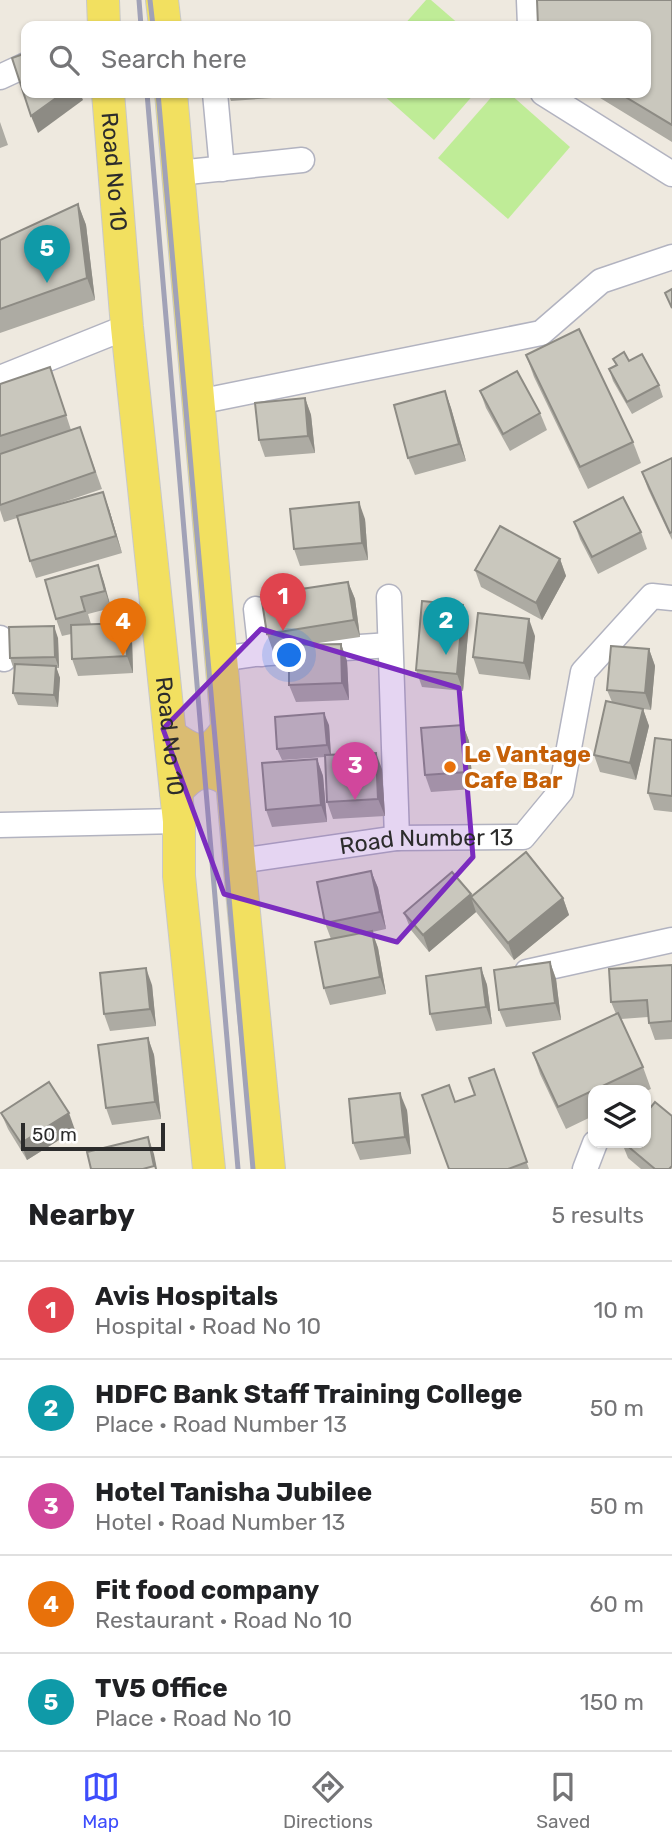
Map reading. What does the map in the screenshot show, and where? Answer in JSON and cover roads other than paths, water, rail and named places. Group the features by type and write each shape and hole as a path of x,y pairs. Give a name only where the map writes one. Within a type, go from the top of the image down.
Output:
{"main road":[{"path":"162,0 164,21"},
{"name":"Road No 10","path":"108,98 127,327 177,806 179,876 209,1169"},
{"path":"171,98 269,1169"},
{"path":"170,735 197,751 218,743 227,729"},
{"path":"177,806 190,777 198,773 211,772 232,783"}],"street":[{"path":"529,0 530,21"},
{"path":"0,77 21,67"},
{"path":"215,98 222,169"},
{"path":"551,98 672,174"},
{"path":"178,173 302,160"},
{"path":"198,402 541,334 601,281 672,257"},
{"path":"0,378 127,327"},
{"name":"Road Number 13","path":"239,861 397,838 523,837 561,791 583,672 652,596 672,598"},
{"path":"389,597 397,838"},
{"path":"256,609 261,654"},
{"path":"221,659 390,645"},
{"path":"0,825 177,806"},
{"path":"527,972 672,940"},
{"path":"585,1169 593,1148"}],"railway":[{"path":"139,0 141,21"},
{"path":"150,0 152,21"},
{"path":"147,98 238,1169"},
{"path":"158,98 253,1169"}],"place":[{"name":"TV5 Office","path":"47,283"},
{"name":"Avis Hospitals","path":"283,631"},
{"name":"HDFC Bank Staff Training College","path":"446,655"},
{"name":"Fit food company","path":"123,656"},
{"name":"Le Vantage Cafe Bar","path":"450,767"},
{"name":"Hotel Tanisha Jubilee","path":"355,800"}]}
